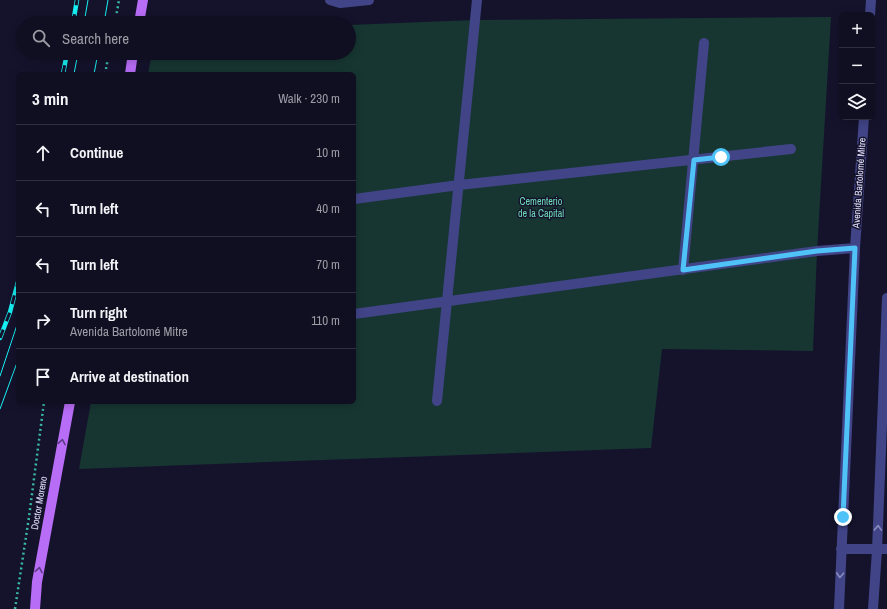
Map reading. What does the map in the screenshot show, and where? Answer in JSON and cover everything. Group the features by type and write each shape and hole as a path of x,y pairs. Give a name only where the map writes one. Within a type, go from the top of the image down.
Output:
{"main road":[{"path":"140,16 143,0"},
{"path":"130,72 132,60"},
{"name":"Doctor Moreno","path":"35,609 37,582 70,404"}],"street":[{"path":"330,0 340,3 369,0"},
{"path":"437,401 478,0"},
{"path":"870,12 871,0"},
{"path":"683,270 704,43"},
{"name":"Avenida Bartolomé Mitre","path":"839,609 855,248 864,120"},
{"path":"356,199 459,185 791,149"},
{"path":"356,314 448,303 817,251 855,248"},
{"path":"873,609 882,549 887,298"},
{"path":"842,549 882,549"}],"path":[{"path":"116,16 119,0"},
{"path":"105,72 108,60"},
{"path":"15,609 44,404"}],"green space":[{"name":"Cementerio de la Capital","path":"831,17 817,251 813,351 662,349 651,448 79,469 91,404 356,404 356,72 148,72 151,60 356,60 356,25 475,20"}],"tram line":[{"path":"85,16 88,0"},
{"path":"105,16 108,0"},
{"path":"74,72 77,60"},
{"path":"94,72 97,60"},
{"path":"0,376 16,328"},
{"path":"0,409 16,365"}],"railway":[{"path":"74,16 77,0"},
{"path":"63,72 66,60"},
{"path":"0,338 10,312 16,290"}],"route":[{"path":"721,157 694,160 683,270 817,251 855,248 843,517"}]}
